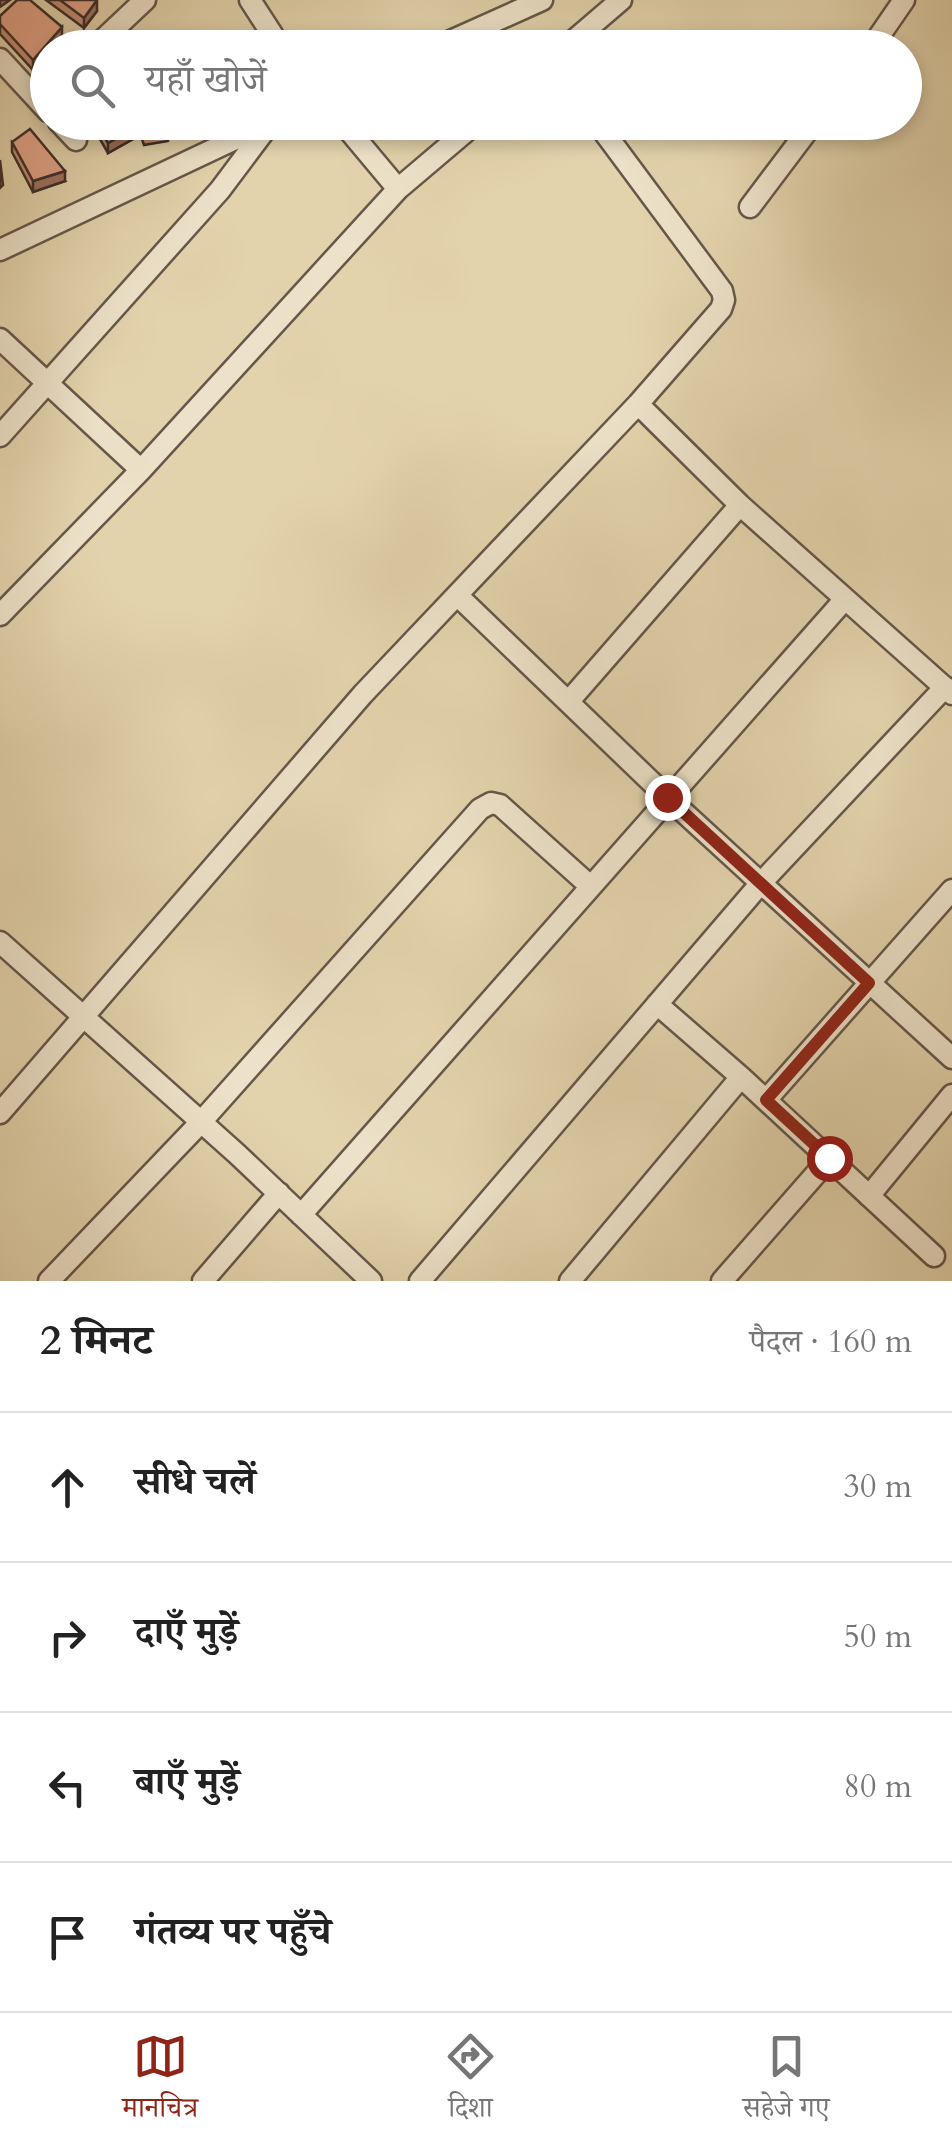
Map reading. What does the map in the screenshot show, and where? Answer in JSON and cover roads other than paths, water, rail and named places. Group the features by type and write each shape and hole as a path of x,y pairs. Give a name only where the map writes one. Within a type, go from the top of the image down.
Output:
{"street":[{"path":"113,30 145,0"},
{"path":"250,0 269,30"},
{"path":"475,30 542,0"},
{"path":"586,30 621,0"},
{"path":"883,30 904,0"},
{"path":"0,59 30,88"},
{"path":"0,250 232,140"},
{"path":"0,436 220,190 257,140"},
{"path":"357,140 398,188"},
{"path":"0,615 141,470 398,188 455,140"},
{"path":"0,1113 363,694 638,404 721,309 722,292 611,140"},
{"path":"750,207 800,140"},
{"path":"0,339 141,470"},
{"path":"420,1281 761,883 948,691 740,505 638,404"},
{"path":"569,701 740,505"},
{"path":"458,596 667,797 952,1058"},
{"path":"301,1215 844,599"},
{"path":"49,1281 201,1122 480,809 490,803 500,805 589,885"},
{"path":"766,1100 952,890"},
{"path":"0,942 201,1122 365,1279"},
{"path":"657,1004 934,1256"},
{"path":"570,1281 741,1077"},
{"path":"870,1196 952,1096"},
{"path":"722,1281 829,1158"},
{"path":"204,1281 278,1194"}]}
